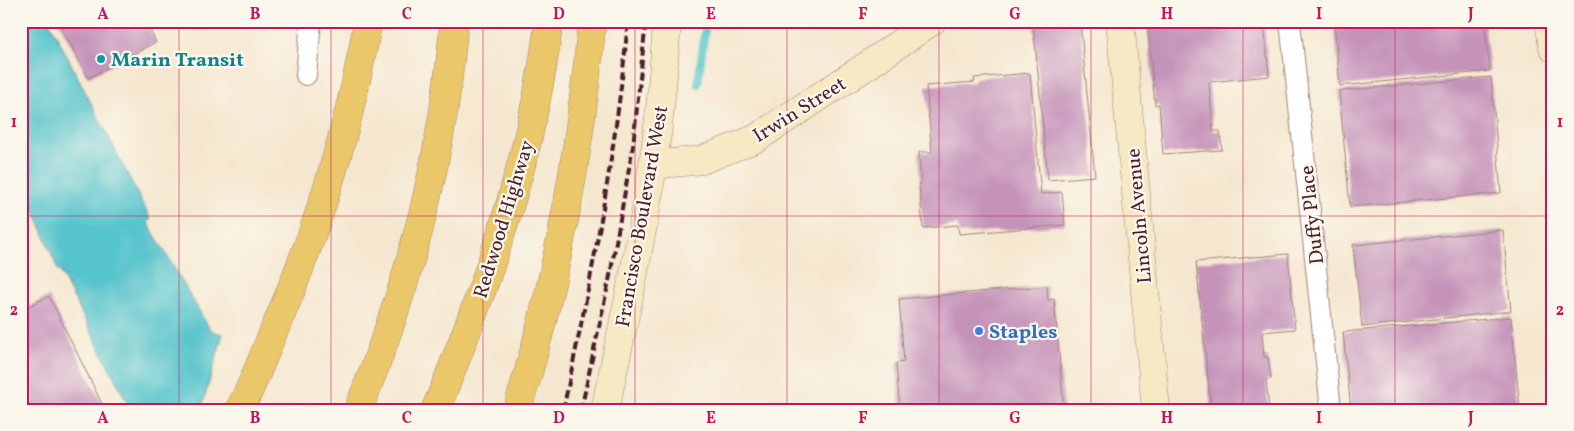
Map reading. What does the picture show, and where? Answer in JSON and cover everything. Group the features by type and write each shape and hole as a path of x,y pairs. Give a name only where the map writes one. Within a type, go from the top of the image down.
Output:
{"highway":[{"path":"239,410 250,391 288,302 325,196 340,144 368,21"},
{"path":"358,410 396,309 426,200 444,103 454,21"},
{"name":"Redwood Highway","path":"435,410 460,349 493,258 527,140 549,21"},
{"path":"517,410 544,314 566,216 577,156 592,21"}],"street":[{"path":"306,75 311,21"},
{"name":"Francisco Boulevard West","path":"605,410 653,165 663,81 667,21"},
{"name":"Irwin Street","path":"653,165 702,160 755,139 862,70 932,21"},
{"name":"Lincoln Avenue","path":"1120,21 1156,410"},
{"name":"Duffy Place","path":"1290,21 1331,410"},
{"path":"1549,21 1553,48"}],"water":[{"path":"21,21 49,21 151,220 148,223 211,331 223,334 201,410 131,410 58,270 36,214 21,190"}],"building":[{"name":"Marin Transit","path":"58,21 145,21 156,42 88,78"},
{"path":"1033,21 1080,21 1095,176 1048,180"},
{"path":"1147,21 1264,21 1269,76 1209,82 1213,131 1220,131 1222,150 1163,154 1159,104 1155,105"},
{"path":"1334,21 1484,21 1490,71 1340,86"},
{"path":"1030,73 1041,194 1062,192 1065,225 959,234 958,225 923,228 919,183 921,183 919,152 932,152 926,86 975,82 974,78"},
{"path":"1491,77 1501,193 1350,207 1339,91"},
{"path":"1503,230 1511,311 1362,327 1353,245"},
{"path":"1288,254 1295,329 1262,332 1264,357 1268,357 1271,379 1266,380 1269,410 1211,410 1196,262"},
{"name":"Staples","path":"1047,286 1048,300 1054,299 1064,410 900,410 896,363 904,362 899,299"},
{"path":"49,296 105,410 21,410 21,310"},
{"path":"1511,317 1520,410 1351,410 1343,332"}],"waterway":[{"path":"698,84 706,21"}],"railway":[{"path":"563,410 602,217 617,119 628,21"},
{"path":"581,410 610,276 633,146 646,21"}],"place":[{"name":"Marin Transit","path":"101,59"},
{"name":"Staples","path":"979,331"}]}
